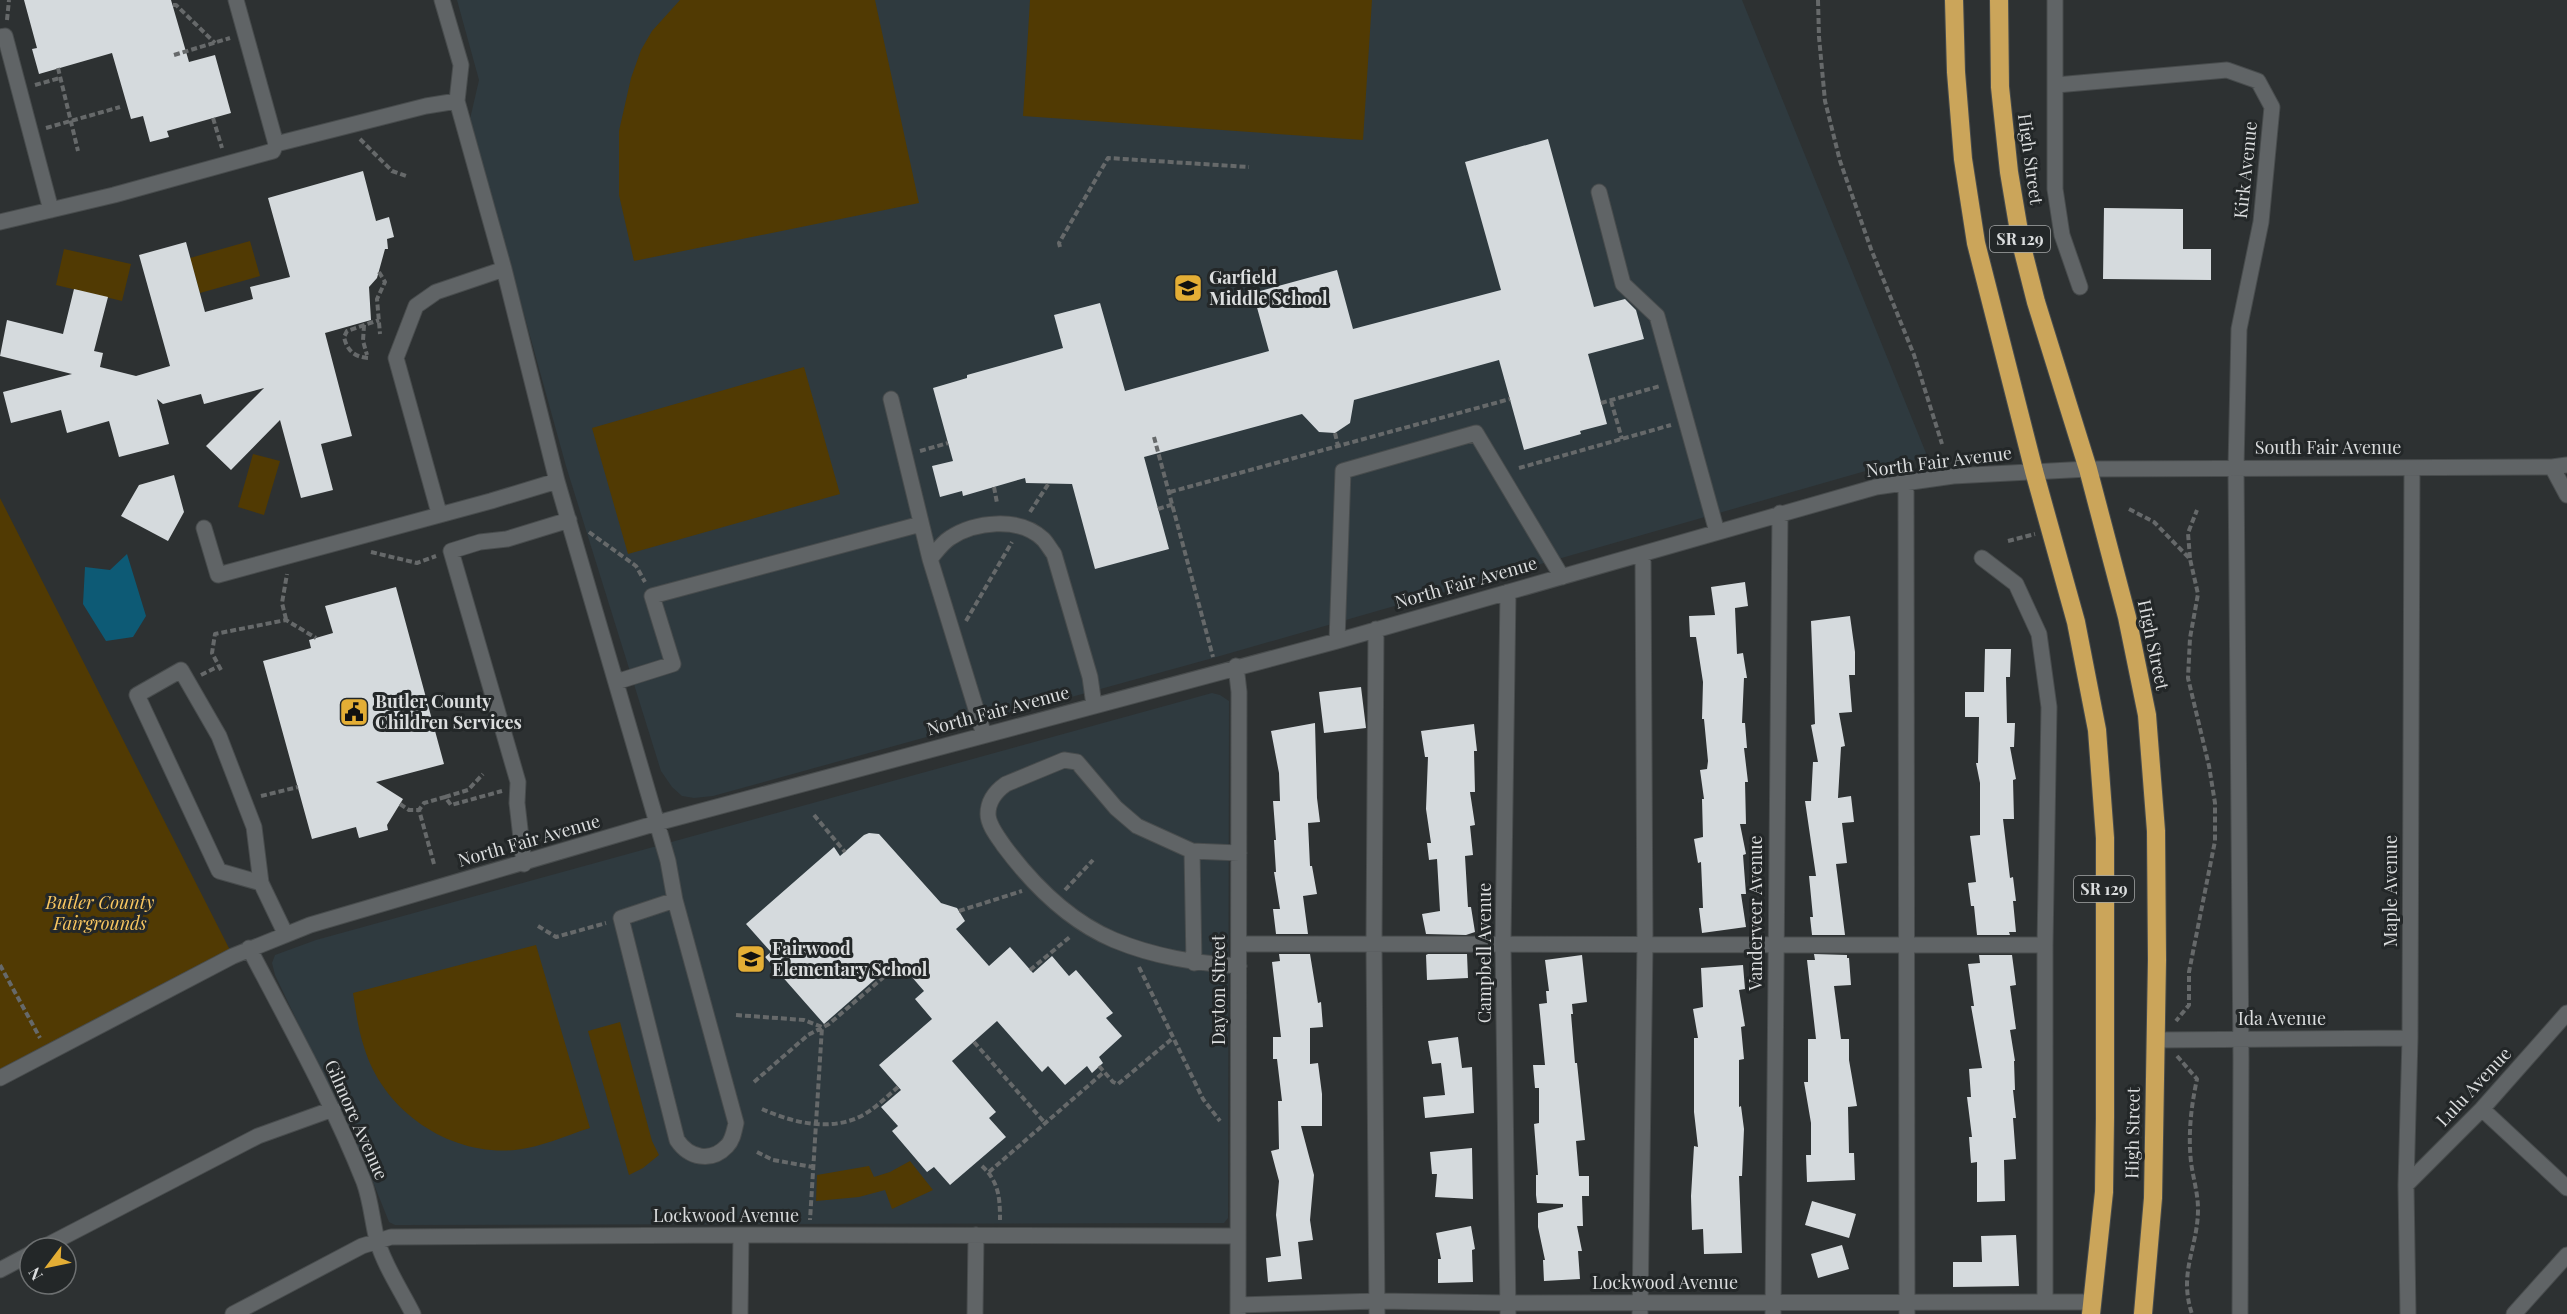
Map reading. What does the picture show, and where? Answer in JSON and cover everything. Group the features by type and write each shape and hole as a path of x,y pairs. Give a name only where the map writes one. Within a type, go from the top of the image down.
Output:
{"highway":[{"name":"High Street","path":"1954,0 1956,72 1963,159 1976,243 2034,471 2076,622 2097,730 2105,838 2104,1118 2103,1192 2091,1308"},
{"name":"High Street","path":"1999,0 2000,87 2009,172 2021,243 2036,302 2088,469 2127,617 2147,715 2156,831 2155,1040 2153,1198 2143,1314"}],"street":[{"path":"0,222 114,195 273,151 276,144 236,0"},
{"path":"442,0 461,65 457,101 504,269 557,481 657,823 675,900 735,1123 732,1138 726,1147 711,1154 696,1156 684,1151 677,1140 621,918 675,900"},
{"path":"2055,0 2055,189 2062,235 2080,287"},
{"path":"0,37 5,36 51,210"},
{"name":"Kirk Avenue","path":"2056,85 2227,70 2258,81 2272,107 2261,222 2239,329 2236,468 2240,1314"},
{"path":"276,144 426,106 457,101"},
{"path":"1599,192 1623,284 1657,316 1717,532"},
{"path":"439,513 396,358 416,306 436,292 504,269"},
{"path":"891,399 930,559 984,735"},
{"path":"1337,641 1343,471 1454,439 1476,433 1562,577"},
{"path":"2560,466 2567,495"},
{"name":"South Fair Avenue","path":"2034,471 2560,466"},
{"name":"Maple Avenue","path":"2408,1314 2406,1185 2410,1038 2412,468"},
{"name":"North Fair Avenue","path":"0,1078 249,948 285,933 657,823 1236,666 1337,641 1876,487 1906,482 2034,471"},
{"path":"204,528 218,575 557,481"},
{"path":"1906,482 1907,1309"},
{"name":"Vanderveer Avenue","path":"1773,1308 1780,513"},
{"path":"524,864 517,803 518,782 451,551 569,520"},
{"path":"616,682 672,664 652,596 921,524"},
{"path":"930,559 948,539 970,527 999,524 1021,527 1042,538 1054,554 1090,677 1094,705"},
{"path":"1640,1308 1645,944 1643,554"},
{"path":"1982,558 2016,584 2040,634 2049,707 2045,945 2045,1302"},
{"name":"Campbell Avenue","path":"1508,592 1503,943 1508,1308"},
{"path":"1376,629 1374,944 1377,1307"},
{"name":"Dayton Street","path":"1236,666 1239,692 1238,1310"},
{"path":"261,883 219,871 137,695 181,670 219,736 254,827 261,883 285,933"},
{"path":"1239,853 1192,851 1137,826 1116,808 1077,762 1064,760 1006,784 998,790 989,807 988,817 995,833 1018,865 1053,902 1085,925 1113,940 1145,951 1194,963 1239,966"},
{"path":"1192,851 1194,963"},
{"path":"1239,944 2045,945"},
{"name":"Gilmore Avenue","path":"249,948 333,1109 372,1206 377,1240 413,1314"},
{"name":"Lulu Avenue","path":"2406,1185 2482,1109 2567,1013"},
{"name":"Ida Avenue","path":"2155,1040 2410,1038"},
{"path":"65,1236 258,1136 333,1109"},
{"path":"2482,1109 2567,1188"},
{"path":"740,1314 741,1235"},
{"path":"975,1314 976,1235"},
{"name":"Lockwood Avenue","path":"233,1314 377,1240 394,1237 1237,1236"},
{"path":"2514,1314 2567,1255"},
{"path":"0,1270 18,1260"},
{"name":"Lockwood Avenue","path":"1238,1310 1377,1307 1907,1309 2045,1302 2091,1308"}],"path":[{"path":"1818,0 1825,101 1840,161 1871,249 1914,356 1942,444"},
{"path":"173,5 177,5 215,43"},
{"path":"174,55 231,38"},
{"path":"58,68 78,151"},
{"path":"20,89 60,78"},
{"path":"31,132 120,107"},
{"path":"213,118 222,149"},
{"path":"358,137 393,171 406,176"},
{"path":"1060,247 1059,243 1108,158 1249,167"},
{"path":"380,272 385,282 377,299 380,333"},
{"path":"364,326 363,341 367,357 353,354 346,346 344,337 348,331 379,320"},
{"path":"1601,403 1663,385 1676,386"},
{"path":"1170,492 1510,399"},
{"path":"1611,400 1622,439"},
{"path":"1519,468 1685,421"},
{"path":"1335,433 1338,446"},
{"path":"1154,437 1174,504 1213,658"},
{"path":"905,455 948,443"},
{"path":"1030,512 1049,483"},
{"path":"994,487 997,503"},
{"path":"1158,509 1174,504"},
{"path":"2129,509 2154,522 2190,560"},
{"path":"2176,1021 2189,1005 2189,972 2215,841 2214,803 2209,766 2188,678 2190,638 2198,594 2190,560 2188,533 2197,510"},
{"path":"569,520 636,566 652,596"},
{"path":"2008,541 2036,534"},
{"path":"955,640 1014,539"},
{"path":"366,550 417,563 451,551"},
{"path":"286,620 282,603 289,555"},
{"path":"221,670 212,653 215,634 286,620 316,638"},
{"path":"419,810 424,803 468,790 483,774"},
{"path":"445,797 451,805 506,790 518,782"},
{"path":"244,800 298,787"},
{"path":"400,804 409,810 419,810"},
{"path":"419,810 434,864"},
{"path":"814,815 845,852"},
{"path":"1062,893 1093,860"},
{"path":"959,911 1022,890"},
{"path":"538,926 556,937 621,918"},
{"path":"1030,970 1074,934"},
{"path":"754,1082 808,1035 822,1027 900,963"},
{"path":"1137,963 1203,1099 1220,1121"},
{"path":"0,965 48,1052"},
{"path":"736,1015 804,1020 822,1027"},
{"path":"809,1220 822,1027"},
{"path":"1099,1066 1118,1084 1173,1038"},
{"path":"974,1042 1045,1123"},
{"path":"2176,1056 2197,1079 2191,1105 2190,1134 2198,1225 2190,1250 2186,1285 2192,1314"},
{"path":"989,1172 1104,1072"},
{"path":"762,1109 780,1117 816,1125 856,1118 873,1108 898,1087"},
{"path":"757,1152 773,1160 813,1167"},
{"path":"982,1166 989,1172 1000,1194 1000,1220"}],"shaded area":[{"name":"Garfield Middle School","path":"457,0 1742,0 1928,458 1894,463 1213,658 713,796 694,798 682,796 672,787 661,771 566,466 470,119 479,80"},
{"name":"Fairwood Elementary School","path":"1212,693 1229,701 1228,1218 1224,1223 395,1225 389,1222 367,1167 275,975 272,963 275,955 316,940"}],"green space":[{"path":"680,0 875,0 919,203 634,261 619,195 619,131 631,78 641,50 652,31"},
{"path":"1030,0 1372,0 1363,140 1023,116"},
{"path":"250,241 260,276 200,293 190,258"},
{"path":"64,249 131,264 122,301 56,285"},
{"path":"804,367 840,494 628,554 592,428"},
{"path":"253,454 280,461 264,515 238,507"},
{"name":"Butler County Fairgrounds","path":"0,498 233,956 0,1078"},
{"path":"536,945 590,1128 544,1144 515,1150 490,1150 443,1137 422,1125 386,1091 373,1070 364,1047 353,993"},
{"path":"620,1022 652,1141 659,1155 643,1168 629,1175 588,1031"},
{"path":"910,1161 933,1190 892,1209 885,1190 859,1197 816,1201 817,1175 869,1166 874,1177 890,1172"}],"water":[{"path":"127,554 146,616 133,637 106,641 83,604 85,567 110,570"}],"building":[{"path":"24,0 171,0 189,62 215,55 231,113 167,131 169,137 150,142 143,116 131,119 112,53 39,74 32,49 37,48"},
{"name":"Garfield Middle School","path":"1548,139 1594,307 1625,299 1636,310 1644,339 1588,354 1607,424 1524,450 1499,360 1354,400 1350,423 1335,433 1319,432 1302,414 1144,457 1169,549 1095,569 1072,484 1026,483 1025,478 963,496 962,491 940,497 932,466 953,461 933,388 967,378 967,375 1063,348 1054,315 1100,303 1125,391 1269,351 1253,293 1337,270 1353,329 1501,290 1465,162"},
{"path":"363,171 376,221 389,217 394,237 387,239 388,249 385,249 377,278 369,287 371,320 325,333 352,436 321,444 333,490 301,498 280,420 231,470 206,446 264,388 204,404 201,394 163,404 157,399 169,444 119,457 109,421 67,433 61,410 11,423 3,392 72,374 0,356 7,320 63,334 74,289 108,297 94,351 103,353 100,367 136,376 170,366 139,255 186,242 205,312 253,299 250,287 290,277 268,198"},
{"path":"2104,208 2183,209 2183,249 2211,249 2211,280 2103,279"},
{"path":"174,475 184,512 168,541 121,516 139,485"},
{"path":"1745,582 1748,606 1735,608 1737,654 1743,653 1747,678 1744,678 1742,723 1745,723 1747,748 1744,748 1748,782 1745,782 1746,824 1740,824 1746,854 1743,855 1746,894 1741,894 1746,927 1702,933 1699,908 1703,908 1701,862 1698,863 1694,839 1703,837 1702,799 1704,799 1700,770 1707,769 1708,761 1704,719 1702,719 1703,682 1696,637 1690,637 1689,616 1715,615 1711,587"},
{"name":"Butler County Children Services","path":"396,587 444,764 376,782 403,799 387,825 388,830 359,838 356,827 312,839 263,661 311,648 309,640 333,633 325,606"},
{"path":"1850,616 1855,652 1855,675 1849,675 1852,712 1839,713 1845,746 1841,747 1838,798 1851,796 1854,822 1842,823 1847,863 1836,864 1845,935 1812,935 1810,917 1813,917 1809,876 1816,876 1805,801 1811,801 1813,762 1818,762 1811,725 1815,724 1811,621"},
{"path":"1985,649 2011,649 2010,677 2006,677 2007,723 2015,723 2014,747 2010,747 2016,779 2013,780 2014,819 2003,819 2010,878 2013,877 2016,901 2013,901 2016,932 2009,932 2010,935 1977,935 1974,906 1971,906 1968,883 1976,882 1970,836 1980,835 1980,783 1976,763 1978,763 1979,717 1965,717 1965,692 1984,692"},
{"path":"1361,687 1366,728 1324,733 1319,692"},
{"path":"1315,723 1320,822 1308,823 1310,866 1312,866 1317,894 1303,896 1308,934 1276,934 1273,909 1280,909 1274,872 1276,872 1274,840 1276,840 1273,801 1280,801 1279,773 1271,731"},
{"path":"1474,724 1477,751 1474,751 1475,792 1470,792 1475,825 1470,826 1473,855 1465,856 1468,907 1471,907 1475,932 1466,935 1426,934 1422,914 1440,911 1437,859 1429,860 1427,843 1431,843 1426,809 1428,757 1425,757 1421,731"},
{"name":"Fairwood Elementary School","path":"869,833 879,834 941,903 957,908 965,921 956,929 989,966 1010,947 1033,973 1052,956 1069,976 1076,970 1113,1013 1106,1018 1122,1036 1099,1057 1103,1063 1092,1073 1087,1066 1065,1085 1048,1066 1042,1072 997,1021 952,1061 996,1112 989,1118 1006,1137 950,1185 934,1167 927,1172 892,1131 898,1126 881,1107 901,1090 879,1065 932,1019 915,999 924,991 897,960 824,1024 765,957 771,952 746,924 834,847 840,856"},
{"path":"1279,954 1310,954 1318,1003 1321,1002 1323,1027 1310,1028 1310,1064 1318,1063 1322,1094 1322,1126 1301,1126 1314,1175 1310,1220 1313,1240 1298,1242 1302,1279 1268,1282 1266,1258 1281,1256 1276,1215 1279,1181 1271,1151 1279,1149 1278,1101 1282,1101 1277,1059 1273,1059 1273,1037 1281,1037 1272,962 1280,961"},
{"path":"1467,954 1468,978 1427,980 1426,955"},
{"path":"1814,954 1847,955 1849,958 1851,985 1834,986 1841,1039 1849,1039 1849,1060 1857,1106 1848,1107 1849,1153 1854,1153 1855,1180 1807,1182 1806,1155 1811,1155 1811,1123 1804,1082 1808,1082 1808,1039 1816,1039 1807,960 1815,960"},
{"path":"1582,955 1587,1002 1572,1004 1573,1014 1571,1014 1585,1140 1576,1141 1579,1176 1589,1176 1589,1196 1582,1196 1583,1226 1577,1226 1582,1251 1578,1251 1580,1279 1544,1281 1543,1260 1545,1260 1538,1227 1538,1213 1563,1207 1563,1204 1537,1203 1536,1195 1536,1175 1538,1175 1534,1124 1539,1123 1539,1088 1535,1088 1533,1065 1545,1065 1539,1004 1547,1003 1546,991 1549,991 1545,960"},
{"path":"1979,955 2012,955 2016,985 2010,986 2016,1029 2010,1030 2015,1061 2015,1090 2013,1090 2016,1118 2013,1118 2016,1159 2004,1160 2005,1201 1977,1202 1977,1162 1971,1163 1969,1137 1972,1137 1967,1097 1971,1097 1969,1069 1982,1068 1971,1006 1974,1006 1968,964 1980,963"},
{"path":"1743,965 1745,989 1739,990 1745,1026 1741,1027 1744,1059 1739,1060 1739,1107 1741,1106 1744,1129 1742,1176 1739,1176 1742,1253 1704,1254 1703,1229 1692,1230 1691,1196 1694,1146 1698,1147 1694,1112 1694,1038 1698,1038 1693,1009 1703,1007 1701,968"},
{"path":"1458,1037 1462,1068 1472,1067 1474,1113 1425,1118 1423,1097 1445,1095 1441,1063 1432,1064 1428,1041"},
{"path":"1472,1148 1473,1199 1435,1197 1437,1174 1432,1174 1430,1152"},
{"path":"1812,1201 1856,1214 1849,1238 1805,1225"},
{"path":"1471,1226 1475,1249 1472,1250 1473,1282 1438,1283 1438,1259 1441,1259 1436,1233"},
{"path":"2016,1235 2019,1286 1953,1287 1953,1262 1982,1262 1981,1236"},
{"path":"1842,1245 1849,1269 1818,1278 1811,1254"}],"place":[{"name":"Garfield Middle School","path":"1188,288"},
{"name":"Butler County Children Services","path":"354,712"},
{"name":"Fairwood Elementary School","path":"751,959"}]}
